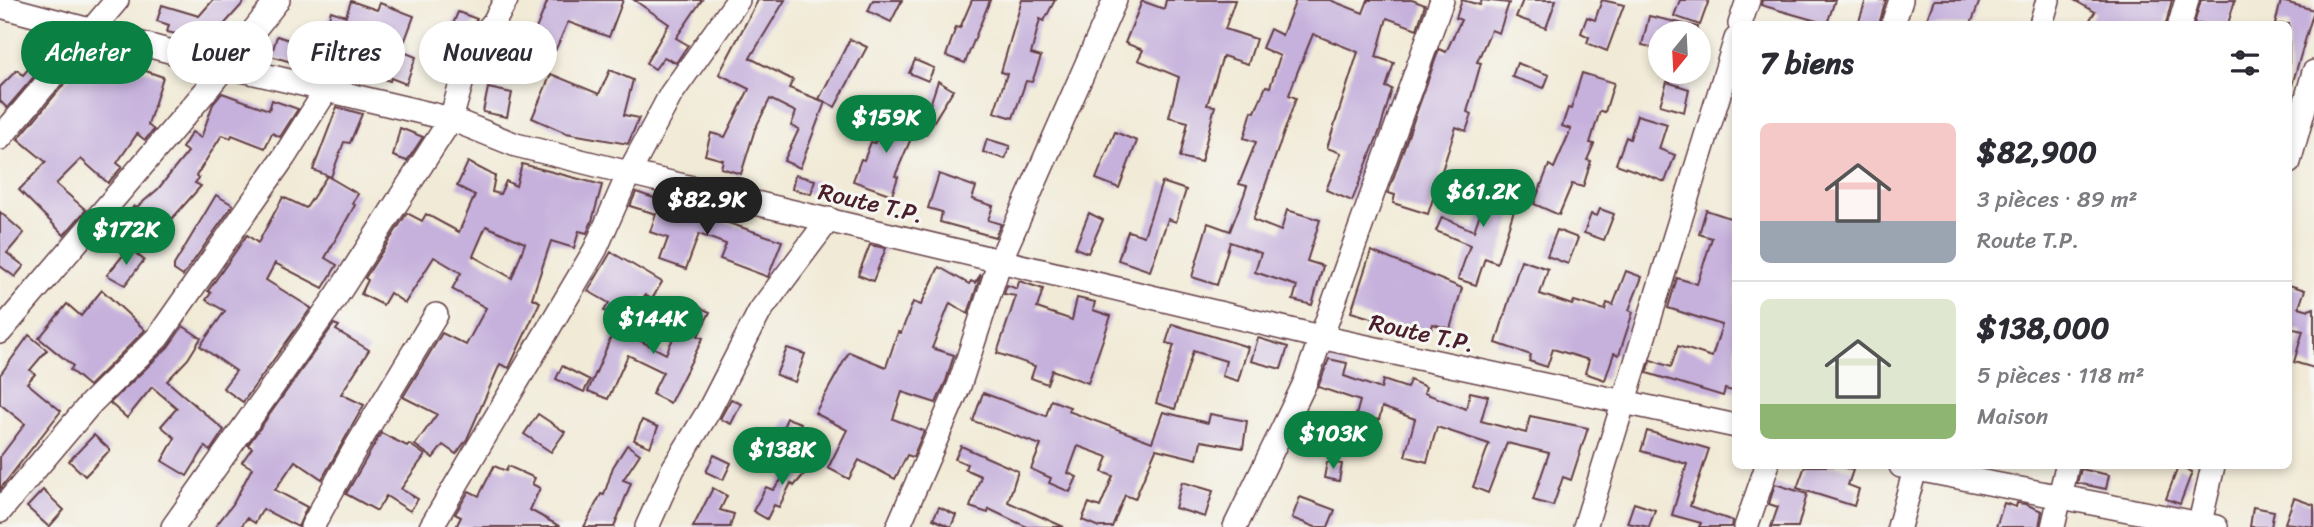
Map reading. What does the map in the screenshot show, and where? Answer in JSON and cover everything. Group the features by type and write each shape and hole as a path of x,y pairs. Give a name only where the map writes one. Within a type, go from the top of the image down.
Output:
{"street":[{"path":"101,21 117,0"},
{"path":"261,21 278,0"},
{"path":"173,527 336,297 451,119 471,49 494,22 506,0"},
{"path":"431,527 594,250 629,173 671,94 738,0"},
{"path":"898,527 959,386 1000,261 1115,0"},
{"path":"1235,527 1304,385 1442,0"},
{"path":"1742,21 1748,0"},
{"path":"1895,21 1900,0"},
{"path":"2042,21 2048,0"},
{"path":"2181,21 2187,0"},
{"name":"Route T.P.","path":"0,6 53,21"},
{"path":"1585,527 1732,52"},
{"path":"2292,151 2314,72"},
{"name":"Route T.P.","path":"273,77 451,119 516,145 629,173 1321,337 1732,425"},
{"path":"0,138 47,84"},
{"path":"0,332 210,84"},
{"path":"0,511 91,403 158,337 284,157 327,89"},
{"path":"647,527 673,469 708,412 760,311 829,219"},
{"path":"312,527 352,454 436,315"},
{"path":"1746,527 1766,469"},
{"path":"1899,527 1911,469"},
{"path":"1921,469 2205,526 2213,469"},
{"path":"2053,527 2066,469"}],"building":[{"path":"213,0 246,0 227,21 167,21 167,24 157,21 162,5 199,16"},
{"path":"548,0 623,0 609,37 568,22 557,47 557,21 539,21"},
{"path":"634,0 702,0 676,38 688,45 676,63 664,57 655,69 646,63 669,24"},
{"path":"758,0 785,0 750,58 793,80 789,88 825,102 800,168 784,161 799,129 791,126 796,112 770,99 755,129 741,174 721,168 723,160 705,155 711,133 725,137 749,89 719,74"},
{"path":"873,0 902,0 891,22 868,11"},
{"path":"972,0 990,0 965,63 946,56 956,27 960,28"},
{"path":"1022,0 1055,0 1044,21 1040,19 1031,54 1041,57 1032,82 1026,81 1013,118 994,112 1007,74 1001,72"},
{"path":"1166,0 1235,0 1225,29 1256,39 1248,64 1223,56 1207,105 1215,106 1201,162 1180,157 1188,122 1169,117 1179,77 1138,60 1143,50 1125,43 1142,1 1164,9"},
{"path":"1296,0 1330,0 1363,13 1368,0 1412,0 1425,5 1417,29 1387,18 1376,57 1394,63 1386,87 1392,89 1380,130 1352,201 1326,190 1341,153 1327,148 1358,52 1313,34 1297,73 1289,95 1296,98 1253,220 1281,231 1287,210 1320,220 1307,261 1323,266 1312,305 1293,300 1297,286 1255,272 1261,253 1230,242 1217,285 1192,277 1208,223 1230,231 1244,195 1247,186 1239,184 1256,142 1244,138 1252,111 1255,112 1266,86 1270,87 1280,56 1262,48 1270,29 1282,35"},
{"path":"1462,0 1480,5 1482,0 1509,3 1499,33 1491,30 1477,62 1481,63 1467,112 1472,114 1466,131 1456,127 1428,214 1393,203 1395,195 1388,193 1439,49 1446,52 1461,20 1456,18"},
{"path":"1523,0 1556,0 1546,28 1516,17"},
{"path":"1602,0 1624,5 1607,51 1587,43 1589,37 1581,33 1587,17 1595,20"},
{"path":"1680,0 1709,0 1701,21 1688,21 1674,16"},
{"path":"1762,0 1835,0 1828,21 1817,21 1761,5"},
{"path":"1866,0 1886,0 1880,21 1859,21"},
{"path":"1934,0 1980,0 1972,21 1926,21"},
{"path":"2074,0 2172,0 2167,21 2089,21 2095,12"},
{"path":"2201,0 2235,0 2229,21 2195,21"},
{"path":"351,1 377,10 380,3 414,16 405,40 405,21 328,21 331,11 346,16"},
{"path":"2281,1 2314,10 2292,85 2292,21 2276,21"},
{"path":"458,12 477,19 476,21 454,21"},
{"path":"1649,16 1671,21 1648,21 1648,46 1642,45"},
{"path":"277,36 287,39 287,61 273,57"},
{"path":"850,39 867,47 835,107 819,99"},
{"path":"405,53 416,57 405,84"},
{"path":"915,60 934,68 928,81 909,73"},
{"path":"1517,63 1549,75 1544,88 1512,77"},
{"path":"17,70 21,73 21,84 28,84 7,108 0,101 0,87"},
{"path":"610,70 633,80 624,115 639,118 628,144 566,133 532,118 547,84 557,84 557,76 599,94"},
{"path":"1582,73 1614,83 1605,112 1600,111 1590,143 1594,144 1587,160 1591,161 1583,187 1572,184 1559,215 1534,204 1549,165 1554,168 1571,129 1562,126 1568,108 1571,109"},
{"path":"153,74 163,77 148,125 154,130 145,140 137,134 117,163 122,167 108,183 81,159 56,184 86,210 64,235 19,190 46,162 18,139 64,84 153,84"},
{"path":"938,81 953,90 926,134 921,132"},
{"path":"1666,84 1689,89 1684,112 1660,105"},
{"path":"488,88 512,93 507,117 483,112"},
{"path":"222,93 269,110 272,100 298,109 280,137 272,133 265,148 232,135 231,138 222,135 196,176 199,178 195,183 201,186 163,229 156,223 134,249 113,232 134,206 136,208 158,189 188,152 182,148 192,132 201,138 213,104"},
{"path":"337,107 362,114 350,143 344,142 331,177 313,170"},
{"path":"888,113 918,122 895,176 898,177 892,195 853,181 861,159 864,160 871,142 875,143"},
{"path":"1637,115 1667,124 1659,149 1675,155 1665,182 1616,164 1626,137 1630,139"},
{"path":"400,128 423,137 407,161 393,156"},
{"path":"1115,132 1137,141 1119,188 1096,179"},
{"path":"987,139 1010,146 1005,159 983,152"},
{"path":"468,162 495,176 492,192 500,194 506,181 516,186 522,164 602,185 587,233 579,231 574,248 551,241 532,298 540,302 509,368 500,364 467,439 456,454 443,445 433,458 415,445 437,414 403,397 442,333 466,345 486,308 452,289 461,273 434,257 405,303 390,293 383,305 361,294 368,280 365,278 407,213 422,221 426,214 459,232 475,195 457,186","holes":["486,226 525,243 512,278 473,256"]},
{"path":"939,174 976,187 972,199 993,206 988,220 1001,224 995,237 940,222 942,212 928,208"},
{"path":"795,175 815,180 811,194 792,189"},
{"path":"327,176 358,194 352,203 355,205 325,258 337,265 323,288 275,263 266,280 311,308 243,402 223,388 236,371 200,346 225,311 206,300 211,293 208,291 247,235 258,243 283,197 306,208"},
{"path":"1480,177 1507,188 1504,196 1517,201 1497,263 1485,258 1476,285 1458,279 1470,245 1436,231 1442,217 1474,231 1485,199 1473,194"},
{"path":"1162,182 1186,190 1176,222 1168,219 1150,271 1118,260 1128,231 1144,236"},
{"path":"636,192 782,241 768,277 720,259 726,244 699,234 686,269 660,260 668,238 650,232 656,214 630,206"},
{"path":"216,195 233,205 183,276 174,270 174,265"},
{"path":"1600,209 1614,214 1604,240 1584,233 1591,214 1597,216"},
{"path":"1706,210 1732,219 1732,391 1725,389 1723,396 1647,373 1651,360 1671,367 1678,346 1712,357 1722,325 1668,308 1677,278 1697,284 1712,238 1699,234"},
{"path":"0,212 24,233 7,253 24,266 15,277 0,266"},
{"path":"1089,213 1103,220 1088,253 1075,248"},
{"path":"1557,230 1578,238 1568,264 1547,256"},
{"path":"870,245 886,248 873,281 858,275"},
{"path":"129,248 144,260 125,285 107,275"},
{"path":"1371,251 1462,288 1450,329 1433,324 1429,335 1351,312"},
{"path":"611,252 662,282 652,299 645,295 628,325 604,311 609,303 588,291"},
{"path":"1521,260 1548,269 1540,294 1572,305 1574,301 1605,310 1607,303 1613,305 1626,271 1642,277 1629,310 1633,312 1619,355 1614,353 1605,380 1585,373 1589,360 1553,349 1547,367 1529,361 1531,355 1496,343"},
{"path":"939,267 969,284 971,281 975,283 981,274 968,314 950,303 932,348 954,355 946,381 936,403 902,392 893,419 924,431 913,457 907,455 895,479 859,460 849,479 828,468 847,430 815,413 849,352 886,367 898,332 901,333 913,302 921,305"},
{"path":"1019,281 1043,289 1037,308 1072,320 1077,298 1095,302 1093,310 1111,316 1088,383 1052,370 1047,384 1031,378 1035,366 997,353 1016,296 1004,294 1007,285 1017,289"},
{"path":"2292,286 2305,290 2299,307 2309,310 2314,308 2314,368 2294,362 2303,331 2292,329"},
{"path":"102,290 145,330 89,386 70,370 73,366 39,338 67,304 81,316"},
{"path":"689,303 710,312 698,336 703,338 670,403 652,394 663,372 628,355 608,399 588,391 615,328 666,354"},
{"path":"334,324 339,326 336,330 369,350 341,394 364,405 322,479 295,461 275,490 307,507 298,527 263,509 255,523 247,518 241,527 215,527 233,504 252,468 242,462 252,448 248,445"},
{"path":"1172,324 1248,347 1238,381 1222,376 1226,361 1193,351 1175,409 1156,403 1174,345 1166,343"},
{"path":"183,326 201,338 188,359 167,381 224,430 210,451 205,447 187,476 162,461 175,438 161,426 177,408 152,387 127,418 110,403 168,347"},
{"path":"29,335 47,350 30,370 35,374 27,383 61,411 0,489 0,457 25,424 0,404 0,375"},
{"path":"1258,338 1288,347 1281,369 1251,361"},
{"path":"787,348 805,354 795,382 776,375"},
{"path":"1329,359 1347,363 1344,376 1381,389 1383,380 1407,388 1410,380 1426,387 1424,393 1466,409 1470,392 1488,396 1481,421 1526,433 1530,416 1588,428 1571,480 1563,477 1553,506 1533,500 1549,453 1507,443 1488,493 1473,487 1489,444 1437,427 1427,462 1405,456 1415,419 1382,407 1379,420 1356,415 1360,401 1318,387"},
{"path":"562,366 590,380 584,392 556,379"},
{"path":"983,393 1046,416 1051,400 1070,407 1068,411 1152,442 1163,412 1208,423 1210,414 1247,421 1243,448 1201,441 1197,459 1156,449 1135,499 1125,495 1112,527 1099,527 1082,520 1089,503 1100,507 1113,476 1102,472 1108,457 1078,446 1068,473 1077,477 1070,492 1049,483 1051,478 1031,469 1041,445 973,421"},
{"path":"731,399 741,404 731,424 720,419"},
{"path":"538,414 565,432 551,452 524,434"},
{"path":"787,418 801,423 795,439 780,434"},
{"path":"642,420 658,427 650,447 634,440"},
{"path":"1647,431 1709,449 1690,506 1733,521 1732,527 1699,527 1701,523 1672,515 1687,464 1641,451"},
{"path":"381,433 407,446 409,444 425,455 401,489 418,499 410,511 386,496 377,511 346,494"},
{"path":"94,435 110,450 85,476 69,461"},
{"path":"627,445 640,454 623,480 631,483 614,527 584,527 601,494 604,495 613,467"},
{"path":"961,446 1018,471 1008,502 1064,527 1027,527 989,509 988,513 970,507 981,476 965,469 967,464 955,459"},
{"path":"797,454 811,466 794,486 791,483 779,507 774,505 767,519 753,511 766,487 773,490 791,468 787,465"},
{"path":"714,455 731,463 723,480 706,472"},
{"path":"1327,462 1342,464 1339,481 1324,478"},
{"path":"494,466 506,471 508,466 535,478 532,484 540,488 530,510 561,527 456,527 461,517 455,514 469,491 479,496"},
{"path":"1804,469 1849,469 1853,470 1848,485 1859,489 1854,506 1797,488"},
{"path":"2081,469 2109,475 2106,489 2077,483"},
{"path":"2177,469 2192,472 2180,504 2166,499"},
{"path":"1182,482 1213,491 1205,517 1175,508"},
{"path":"1775,484 1807,494 1798,527 1771,527 1778,507 1769,504"},
{"path":"713,488 727,496 720,510 734,514 730,527 693,527"},
{"path":"43,490 64,510 49,527 27,507"},
{"path":"1300,497 1335,510 1328,527 1315,527 1292,518"},
{"path":"2294,498 2314,505 2314,527 2285,523"},
{"path":"1634,503 1655,510 1649,527 1627,523"},
{"path":"2004,503 2016,507 2017,503 2025,504 2042,511 2039,527 1996,527"},
{"path":"939,507 956,515 951,527 933,519"},
{"path":"2253,507 2274,511 2271,527 2250,527"}]}
